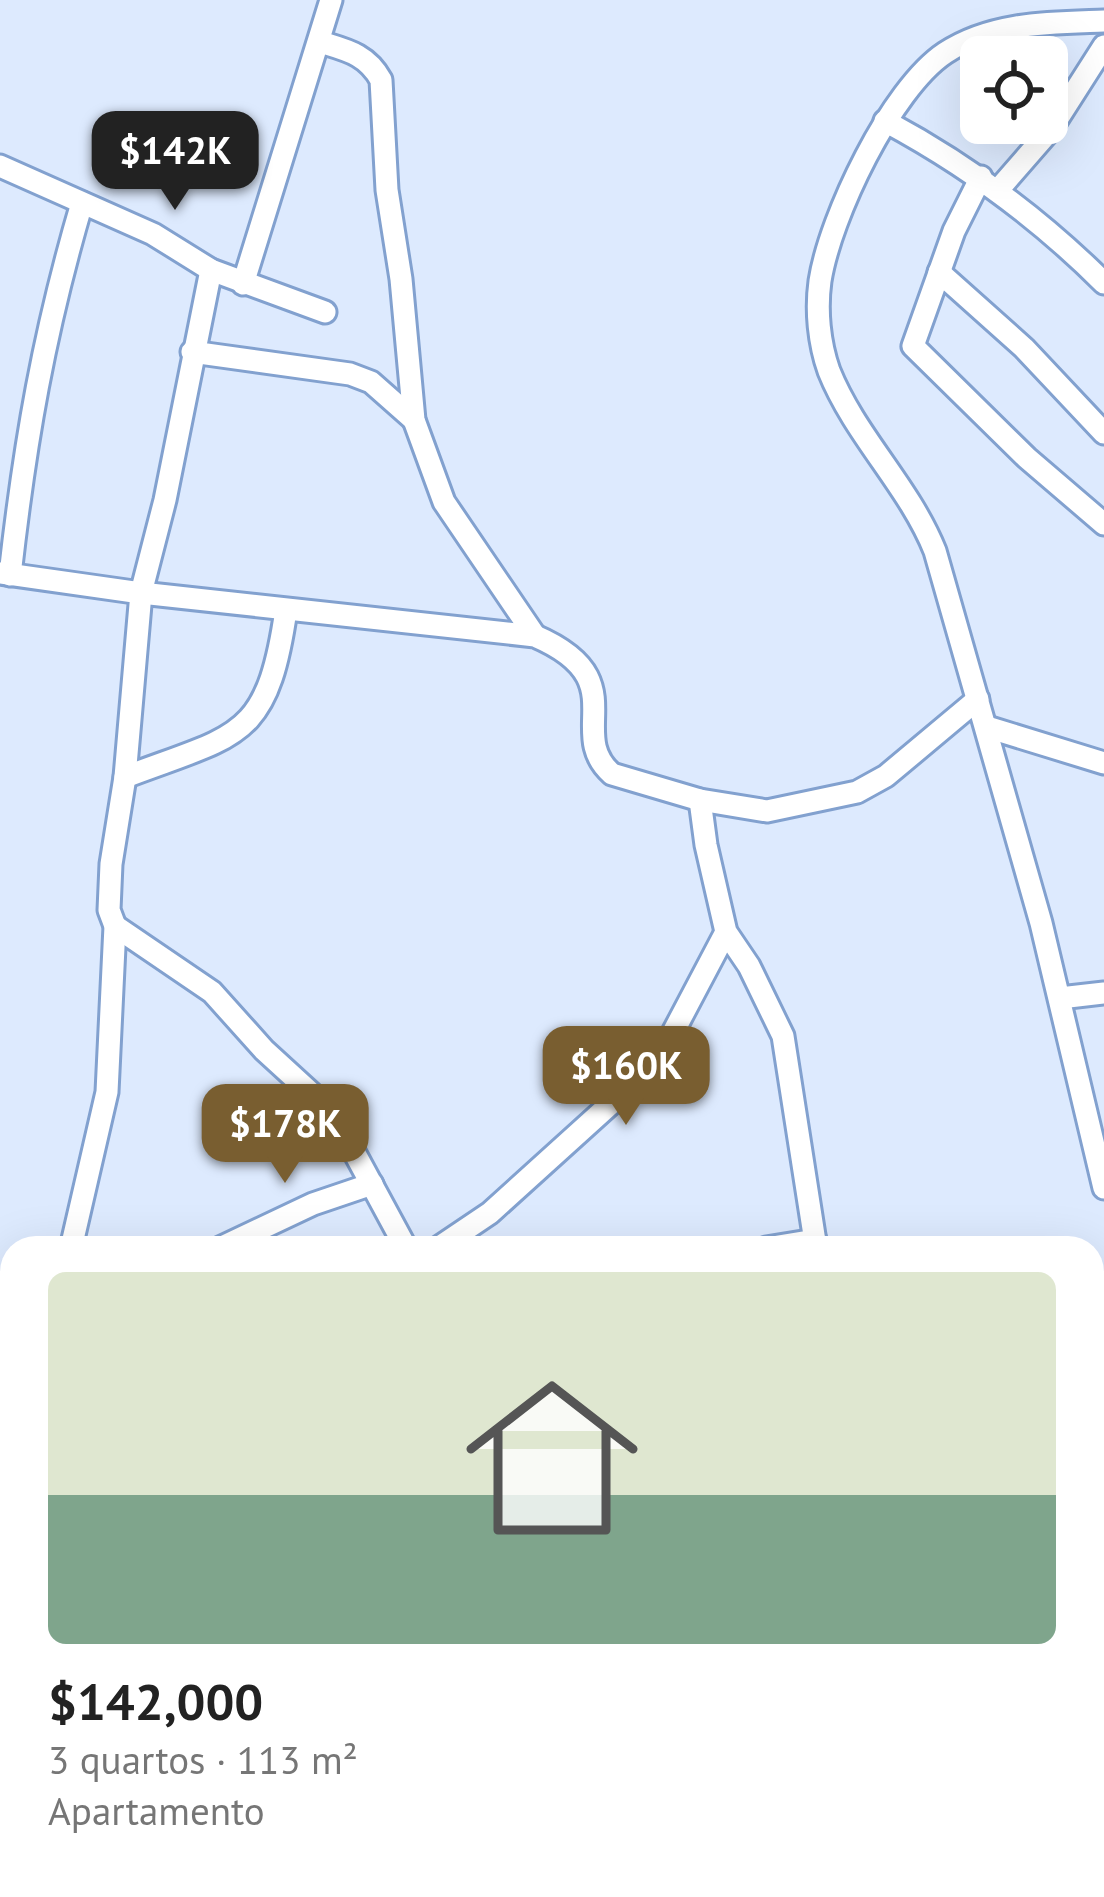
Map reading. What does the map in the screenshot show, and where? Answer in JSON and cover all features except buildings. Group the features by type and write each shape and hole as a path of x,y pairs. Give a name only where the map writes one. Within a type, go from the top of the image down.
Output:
{"street":[{"path":"243,284 331,0"},
{"path":"1103,1177 987,727 923,521 829,370 818,318 820,279 831,238 885,121 912,82 944,54 980,34 1040,23 1104,21"},
{"path":"320,42 359,54 380,80 387,190 414,420 444,502 535,636"},
{"path":"1104,46 1051,129 989,184 954,231 913,346 1027,458 1104,524"},
{"path":"885,121 989,184 1102,275"},
{"path":"3,176 153,234 243,284 325,312"},
{"path":"82,203 38,365 5,574 535,636 554,644 585,669 594,686 594,740 600,764 612,774 700,800 767,811 857,792 886,776 978,699"},
{"path":"74,1236 106,1092 115,926 109,910 111,864 125,777 141,593 212,270"},
{"path":"939,272 1024,348 1104,434"},
{"path":"193,352 350,374 370,382 414,420"},
{"path":"125,777 219,742 244,727 263,702 278,662 286,610"},
{"path":"987,727 1104,763"},
{"path":"700,800 726,932 749,966 783,1036 815,1236"},
{"path":"115,926 212,992 276,1062 301,1080 335,1120 400,1236"},
{"path":"456,1236 490,1213 658,1061 726,932"},
{"path":"1060,998 1104,993"},
{"path":"1080,1087 1104,1083"},
{"path":"263,1236 372,1184"}]}
